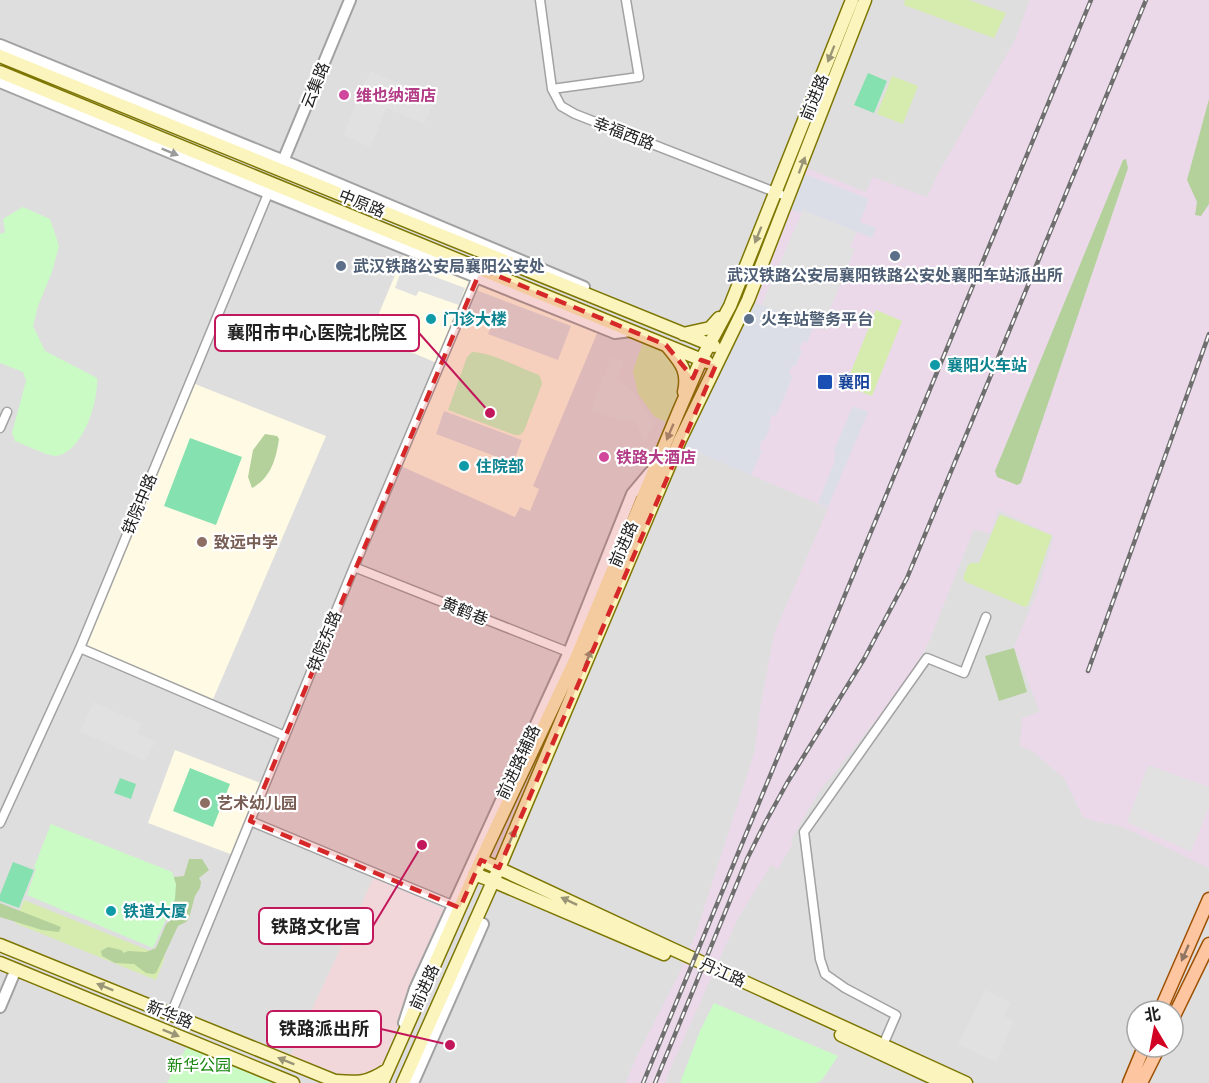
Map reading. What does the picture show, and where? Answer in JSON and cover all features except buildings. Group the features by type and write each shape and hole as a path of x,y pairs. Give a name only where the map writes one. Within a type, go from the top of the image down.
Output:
{"main road":[{"name":"前进路","path":"382,1083 456,907 481,860 701,360 730,306 852,0"},
{"name":"前进路","path":"403,1083 499,868 680,440 748,300 865,0"},
{"name":"中原路","path":"0,56 282,165 724,350"},
{"name":"中原路","path":"0,72 270,188 716,365"},
{"path":"683,334 710,328 730,306"},
{"path":"666,345 681,364 687,381 678,413"},
{"name":"丹江路","path":"481,860 966,1083"},
{"name":"丹江路","path":"474,874 493,880 708,973 944,1083"},
{"path":"1165,999 1209,899"},
{"path":"1182,999 1209,944"},
{"name":"新华路","path":"0,945 338,1082"},
{"name":"新华路","path":"0,963 293,1083"},
{"path":"1129,1083 1139,1059"},
{"path":"1141,1083 1153,1059"},
{"path":"338,1082 356,1083 373,1079 389,1067"}],"street":[{"name":"云集路","path":"282,165 350,0"},
{"path":"540,0 552,89 639,77 626,0"},
{"path":"0,45 282,165"},
{"path":"0,82 270,188"},
{"name":"幸福西路","path":"552,89 561,106 575,114 789,198"},
{"name":"铁院中路","path":"0,823 80,648 270,188"},
{"name":"铁院东路","path":"171,1014 354,567 479,272"},
{"path":"0,428 7,412"},
{"name":"黄鹤巷","path":"354,567 572,654"},
{"path":"883,1045 896,1015 845,988 825,974 820,959 804,832 927,658 964,673 986,617"},
{"path":"80,648 285,736"},
{"name":"前进路辅路","path":"456,907 572,654"},
{"path":"250,821 456,907"},
{"path":"413,1083 483,924 476,920"},
{"path":"0,1007 16,969"}],"highlighted area":[{"path":"481,269 666,345 693,378 701,360 716,365 499,868 481,860 460,908 250,821"}],"shaded area":[{"path":"0,0 1209,0 1209,1083 0,1083"},
{"path":"1030,0 1209,0 1209,868 1121,826 1083,817 1064,778 1032,751 1020,746 1022,718 1040,712 1014,647 1037,593 1054,536 999,510 990,534 974,529 928,644 905,683 817,795 791,840 793,843 778,869 771,865 738,918 665,1083 626,1083 635,1060 679,974 696,933 755,751 759,715 774,634 828,508 674,442 792,162 866,192 873,177 927,197 940,170 1014,42"},
{"path":"370,71 435,98 424,124 387,108 370,147 343,135"},
{"path":"798,174 804,174 869,199 860,222 876,228 872,238 803,210 801,213 785,207"},
{"path":"803,210 857,232 850,247 855,249 825,321 829,323 826,330 761,306"},
{"path":"405,251 598,331 533,486 539,489 530,511 520,507 515,517 394,463 437,363 370,335"},
{"path":"403,265 465,288 459,305 419,291 416,296 395,288"},
{"path":"476,290 571,326 558,360 488,334 494,320 468,310"},
{"path":"748,300 814,325 807,343 803,341 799,349 802,351 795,366 792,365 789,374 793,376 776,416 772,415 769,424 771,425 759,449 762,451 751,475 678,444"},
{"path":"611,357 623,362 617,377 621,384 633,392 646,413 655,420 645,444 633,418 623,422 591,410"},
{"name":"致远中学","path":"190,382 326,436 211,704 80,648"},
{"path":"853,406 868,412 828,507 818,503 835,460 836,453 833,452"},
{"path":"444,411 522,440 513,463 436,434"},
{"path":"94,702 141,724 137,733 155,742 145,761 80,731"},
{"name":"艺术幼儿园","path":"175,750 263,784 233,855 148,823"},
{"path":"1148,765 1209,787 1209,806 1191,852 1127,822"},
{"path":"374,877 446,910 380,1069 370,1076 350,1078 290,1056"},
{"path":"985,990 1011,1003 1004,1016 1014,1021 996,1062 958,1044"}],"green space":[{"path":"905,0 969,0 1006,13 994,38 904,5"},
{"path":"868,73 887,81 874,113 854,105"},
{"path":"892,76 918,86 903,124 877,114"},
{"path":"1209,99 1209,204 1201,216 1195,215 1197,202 1187,180"},
{"path":"1126,159 1128,168 1021,483 1017,485 997,477 995,471 1123,160"},
{"path":"23,207 50,219 59,246 33,326 45,351 97,378 92,412 81,437 65,453 55,456 15,441 12,433 26,381 23,372 0,363 0,234 5,232 3,219"},
{"path":"876,310 902,321 872,396 845,386"},
{"path":"646,337 666,345 687,381 673,426 654,416 638,394 633,371"},
{"path":"472,352 497,357 539,375 542,384 524,431 520,435 448,410 467,357"},
{"path":"265,434 277,436 279,439 276,454 272,467 264,479 252,488 248,477 253,450"},
{"path":"190,438 242,457 216,525 164,506"},
{"path":"1001,515 1051,535 1028,605 1025,607 966,582 963,578 968,565 979,563"},
{"path":"1014,648 1027,692 999,701 985,656"},
{"path":"190,768 230,784 213,827 173,811"},
{"path":"120,778 136,784 131,799 114,793"},
{"path":"51,824 172,872 176,884 175,899 153,948 27,895 36,869 34,867"},
{"path":"189,859 202,859 209,870 199,878 200,888 195,896 189,918 178,926 156,973 146,973 134,964 115,963 102,956 101,951 108,947 124,953 128,951 146,952 156,948 166,924 170,921 165,904 168,888 174,877 184,876"},
{"path":"13,862 34,870 19,908 0,901 0,895"},
{"path":"24,900 165,957 156,980 15,923"},
{"path":"0,903 61,927 59,932 42,930 0,917"},
{"path":"714,1003 838,1056 822,1080 816,1083 680,1083 700,1031"},
{"name":"新华公园","path":"190,1041 293,1083 167,1083"}],"railway":[{"path":"643,1083 1091,0"},
{"path":"655,1083 747,859 787,783 864,659 907,578 1146,0"},
{"path":"1088,671 1209,334"}],"place":[{"name":"维也纳酒店","path":"344,95"},
{"name":"武汉铁路公安局襄阳铁路公安处襄阳车站派出所","path":"895,256"},
{"name":"武汉铁路公安局襄阳公安处","path":"341,266"},
{"name":"门诊大楼","path":"431,319"},
{"name":"火车站警务平台","path":"749,319"},
{"name":"襄阳火车站","path":"935,365"},
{"name":"襄阳","path":"825,382"},
{"name":"襄阳市中心医院北院区","path":"490,413"},
{"name":"铁路大酒店","path":"604,457"},
{"name":"住院部","path":"464,466"},
{"name":"致远中学","path":"202,542"},
{"name":"艺术幼儿园","path":"205,803"},
{"name":"铁路文化宫","path":"422,845"},
{"name":"铁道大厦","path":"111,911"},
{"name":"铁路派出所","path":"450,1045"}]}
